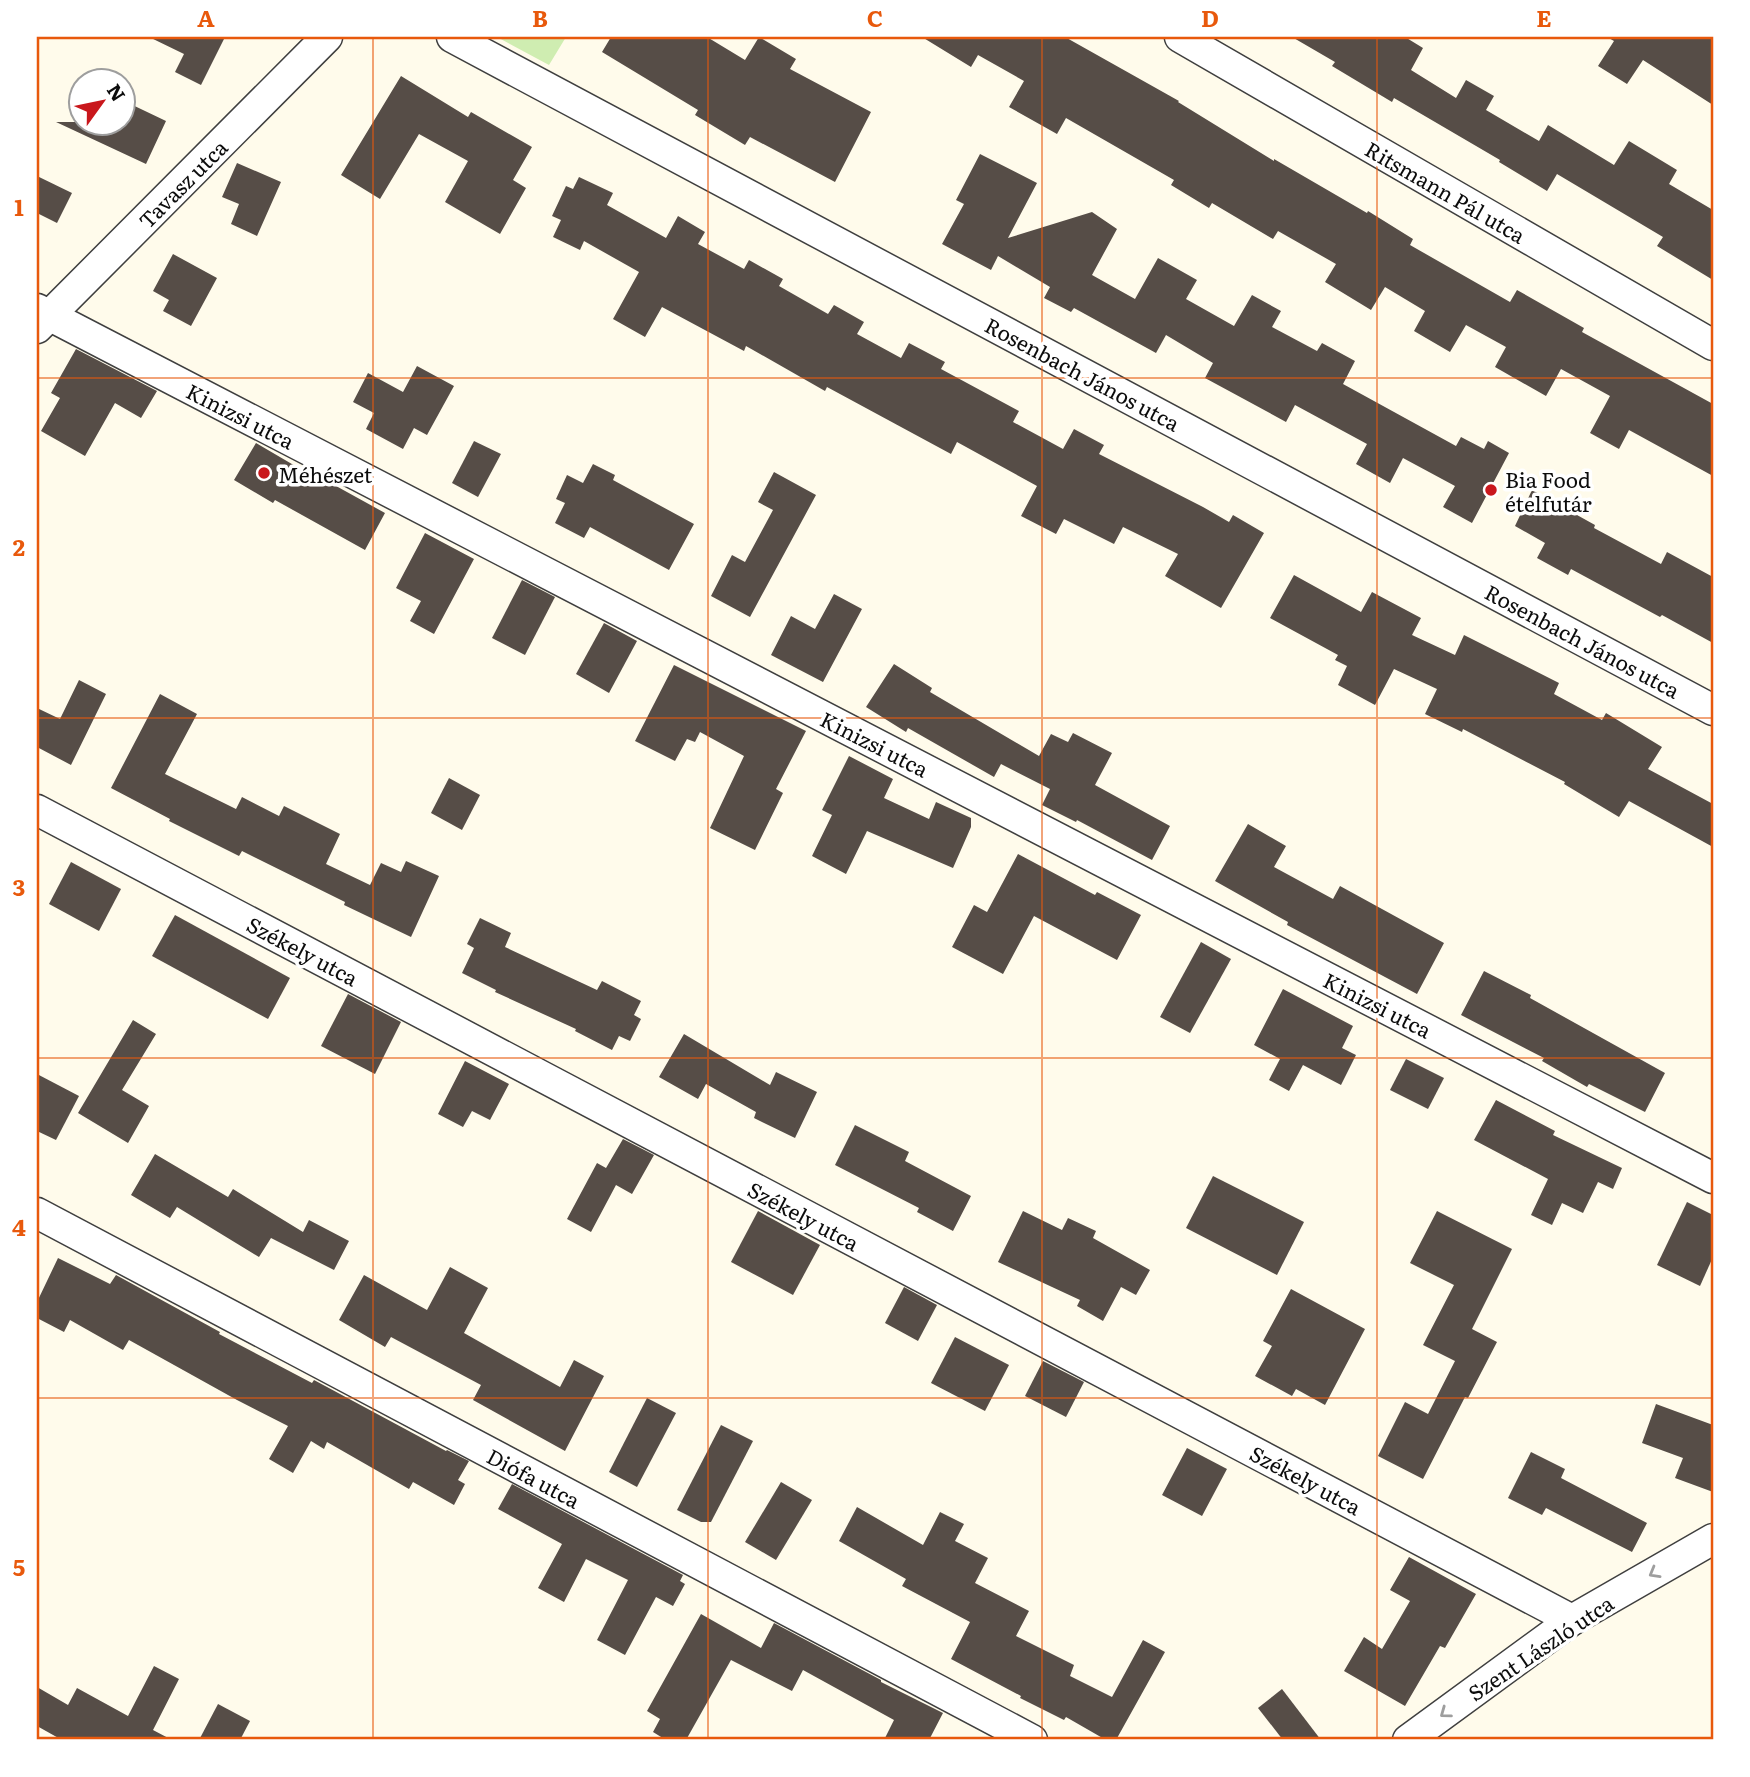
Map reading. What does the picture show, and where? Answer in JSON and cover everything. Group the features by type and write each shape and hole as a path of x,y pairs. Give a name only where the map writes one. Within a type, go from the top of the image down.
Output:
{"street":[{"name":"Tavasz utca","path":"41,318 327,37"},
{"name":"Rosenbach János utca","path":"452,37 1713,710"},
{"name":"Ritsmann Pál utca","path":"1180,37 1713,345"},
{"name":"Kinizsi utca","path":"41,318 1713,1178"},
{"name":"Székely utca","path":"37,810 1572,1620"},
{"name":"Diófa utca","path":"37,1213 1032,1740"},
{"name":"Szent László utca","path":"1408,1740 1572,1620 1713,1539"}],"green space":[{"path":"497,37 566,37 549,65"}],"building":[{"path":"149,37 225,37 201,85 175,72 184,54"},
{"path":"611,37 707,37 745,60 759,37 796,59 790,69 871,112 835,182 750,137 745,145 695,115 698,110 602,52"},
{"path":"922,37 1065,37 1179,101 1274,161 1367,213 1368,211 1413,239 1410,245 1510,302 1517,290 1584,328 1582,332 1713,404 1713,476 1629,430 1619,449 1590,433 1610,396 1561,369 1546,396 1495,367 1506,347 1466,325 1450,352 1414,331 1425,311 1385,287 1371,310 1325,282 1336,264 1278,231 1273,239 1212,203 1209,208 1171,185 1174,180 1066,118 1057,134 1009,107 1024,81 978,55 971,67"},
{"path":"1292,37 1405,37 1423,48 1411,70 1456,98 1466,80 1494,96 1486,110 1539,141 1548,125 1614,165 1629,141 1677,170 1669,184 1713,210 1713,280 1657,246 1663,237 1557,174 1547,191 1394,98 1392,102 1332,66 1335,62"},
{"path":"1607,37 1713,37 1713,105 1643,60 1627,84 1598,66 1614,41"},
{"path":"401,76 468,117 471,112 532,147 513,180 526,188 500,234 445,202 468,161 419,134 380,199 341,175"},
{"path":"136,107 166,121 146,164 86,136 136,136"},
{"path":"980,154 1037,183 1008,238 1092,212 1117,229 1092,275 1135,299 1158,258 1197,280 1186,299 1234,326 1252,295 1281,311 1272,327 1317,351 1322,343 1355,361 1343,384 1456,446 1461,437 1484,449 1488,441 1509,453 1472,523 1443,507 1455,486 1403,458 1390,483 1356,464 1367,444 1295,405 1286,422 1205,378 1213,363 1166,335 1156,353 1074,308 1071,312 1044,298 1050,287 998,256 991,270 942,244 964,204 956,200"},
{"path":"237,163 281,182 257,236 231,224 239,204 222,197"},
{"path":"37,176 72,193 57,223 37,213"},
{"path":"579,177 613,193 607,205 666,238 678,216 705,232 698,244 744,269 749,260 783,279 779,286 828,314 834,305 864,322 857,334 901,358 909,343 945,362 941,369 1019,411 1013,422 1063,449 1074,429 1104,445 1099,454 1229,522 1233,515 1264,533 1221,608 1165,576 1178,554 1123,527 1114,544 1064,519 1056,534 1021,516 1037,486 957,442 951,454 827,387 825,391 746,346 744,351 662,307 645,337 613,319 639,272 584,241 580,250 553,237 561,220 552,216 566,186 573,189"},
{"path":"173,254 217,278 191,326 163,311 169,300 153,291"},
{"path":"76,349 157,391 141,418 115,403 85,456 41,431 60,398 51,393"},
{"path":"417,366 454,386 427,435 414,428 403,449 366,429 374,413 353,402 368,373 403,392"},
{"path":"474,441 501,454 478,497 452,483"},
{"path":"256,443 326,484 327,481 385,513 365,550 234,480"},
{"path":"593,464 615,475 613,480 694,524 669,570 590,527 584,538 555,523 565,503 556,499 567,475 583,483"},
{"path":"774,472 816,495 750,617 711,596 732,555 745,562 773,510 758,502"},
{"path":"1532,490 1595,525 1594,528 1661,564 1667,552 1713,577 1713,643 1571,569 1568,575 1537,558 1545,543 1515,526"},
{"path":"425,533 474,559 434,634 410,621 421,601 396,588"},
{"path":"1294,575 1361,612 1372,592 1421,618 1412,635 1455,655 1464,635 1559,683 1554,694 1602,720 1606,713 1662,747 1648,769 1713,804 1713,847 1629,801 1619,817 1564,784 1565,782 1463,729 1462,732 1425,714 1437,689 1394,669 1375,705 1338,685 1347,666 1335,660 1338,655 1270,618"},
{"path":"522,580 555,597 525,655 492,638"},
{"path":"834,594 862,609 823,682 771,655 791,616 815,629"},
{"path":"604,623 637,641 609,693 576,674"},
{"path":"894,664 932,688 930,692 1039,756 1051,734 1068,742 1073,733 1112,753 1095,785 1170,826 1152,860 1077,820 1076,822 1042,805 1050,789 1001,764 994,777 908,728 906,732 866,707"},
{"path":"674,665 806,731 776,789 783,793 755,850 710,828 744,756 700,732 695,742 687,739 675,761 635,741"},
{"path":"79,680 106,694 71,765 37,747 37,708 60,719"},
{"path":"160,694 197,714 165,774 236,809 242,797 279,816 284,806 340,834 326,864 370,885 381,863 401,872 406,861 439,876 411,937 242,851 239,856 111,788"},
{"path":"849,756 893,779 884,798 929,819 936,802 971,818 971,827 953,868 867,831 846,874 812,856 832,815 822,810"},
{"path":"449,778 480,795 462,830 431,813"},
{"path":"1248,824 1286,846 1274,867 1333,899 1340,886 1444,943 1417,994 1287,925 1288,922 1215,881"},
{"path":"1018,854 1095,895 1097,892 1141,915 1117,960 1034,916 1003,974 952,947 974,905 987,912"},
{"path":"71,862 121,889 99,931 49,904"},
{"path":"175,915 290,978 268,1019 152,956"},
{"path":"480,918 511,933 505,947 597,990 602,981 641,1001 634,1015 641,1019 630,1041 619,1036 612,1050 575,1031 576,1029 495,992 496,990 462,973 474,948 467,944"},
{"path":"1201,942 1231,959 1190,1033 1160,1017"},
{"path":"1484,971 1531,995 1530,998 1665,1073 1645,1112 1589,1084 1587,1087 1542,1061 1544,1058 1461,1015"},
{"path":"1283,989 1353,1026 1342,1048 1356,1055 1341,1085 1303,1065 1289,1091 1269,1080 1280,1059 1254,1045"},
{"path":"348,994 401,1022 375,1074 321,1046"},
{"path":"133,1020 156,1034 122,1090 149,1106 128,1143 78,1113"},
{"path":"684,1034 770,1085 776,1072 817,1092 795,1138 754,1118 756,1112 706,1084 698,1099 659,1077"},
{"path":"1406,1059 1444,1078 1428,1109 1390,1090"},
{"path":"465,1061 509,1084 490,1120 472,1111 463,1127 438,1114"},
{"path":"37,1074 79,1096 56,1140 37,1131"},
{"path":"1496,1100 1555,1131 1553,1135 1622,1168 1613,1189 1598,1182 1583,1213 1562,1203 1552,1225 1531,1215 1548,1179 1474,1140"},
{"path":"855,1125 909,1152 905,1161 971,1196 953,1231 917,1212 919,1208 835,1165"},
{"path":"623,1139 654,1155 632,1194 616,1185 591,1232 567,1219 597,1163 606,1168"},
{"path":"155,1154 228,1197 233,1189 303,1232 309,1220 349,1241 334,1270 271,1238 259,1257 177,1207 170,1218 131,1195"},
{"path":"1213,1176 1304,1222 1277,1275 1186,1228"},
{"path":"1687,1202 1713,1215 1713,1257 1700,1286 1657,1265"},
{"path":"758,1211 820,1245 793,1295 731,1262"},
{"path":"1023,1211 1062,1230 1068,1218 1096,1231 1093,1238 1150,1270 1136,1295 1121,1287 1103,1321 1077,1306 1080,1300 998,1262"},
{"path":"1437,1211 1512,1249 1472,1329 1497,1342 1423,1479 1378,1456 1405,1402 1428,1414 1455,1361 1423,1345 1454,1285 1410,1263"},
{"path":"58,1258 110,1284 116,1275 220,1332 219,1334 469,1461 458,1480 465,1484 454,1505 413,1482 409,1489 327,1442 324,1449 311,1441 293,1473 269,1459 288,1426 129,1340 123,1350 70,1320 64,1332 37,1318 37,1302"},
{"path":"450,1267 488,1288 464,1333 560,1387 574,1360 604,1376 565,1451 473,1400 481,1385 391,1337 385,1347 339,1320 364,1275 427,1310"},
{"path":"904,1287 937,1305 918,1341 885,1323"},
{"path":"1291,1289 1365,1329 1325,1405 1296,1389 1292,1396 1255,1376 1272,1346 1263,1341"},
{"path":"955,1337 1009,1365 985,1411 931,1383"},
{"path":"1043,1361 1084,1382 1066,1417 1025,1396"},
{"path":"647,1398 676,1413 637,1487 609,1472"},
{"path":"1656,1404 1713,1425 1713,1492 1675,1478 1683,1458 1642,1443"},
{"path":"721,1425 753,1441 711,1522 701,1522 677,1510"},
{"path":"1187,1448 1227,1469 1202,1516 1162,1495"},
{"path":"1531,1452 1565,1469 1561,1478 1647,1523 1632,1552 1546,1508 1542,1515 1508,1498"},
{"path":"781,1482 812,1500 776,1560 745,1542"},
{"path":"512,1484 683,1575 680,1581 685,1584 673,1606 656,1597 625,1655 597,1640 628,1580 586,1559 564,1602 538,1588 562,1544 498,1509"},
{"path":"857,1507 923,1545 940,1512 964,1524 955,1541 988,1558 975,1583 1029,1611 1016,1636 1074,1665 1070,1676 1112,1697 1143,1640 1165,1652 1116,1740 1106,1740 1066,1717 1064,1720 951,1659 970,1622 902,1586 906,1579 839,1541"},
{"path":"1409,1557 1476,1594 1445,1648 1440,1646 1405,1706 1344,1671 1364,1637 1382,1649 1410,1601 1390,1590"},
{"path":"701,1614 761,1648 774,1623 943,1713 929,1740 884,1740 894,1720 803,1670 792,1691 731,1660 686,1740 666,1740 653,1732 660,1719 647,1711"},
{"path":"154,1666 179,1679 153,1730 172,1740 62,1740 37,1726 37,1687 68,1705 77,1688 128,1716"},
{"path":"1282,1689 1321,1740 1283,1740 1258,1708"},
{"path":"218,1704 250,1721 240,1740 199,1740"}],"place":[{"name":"Méhészet","path":"264,473"},
{"name":"Bia Food ételfutár","path":"1491,490"}]}
